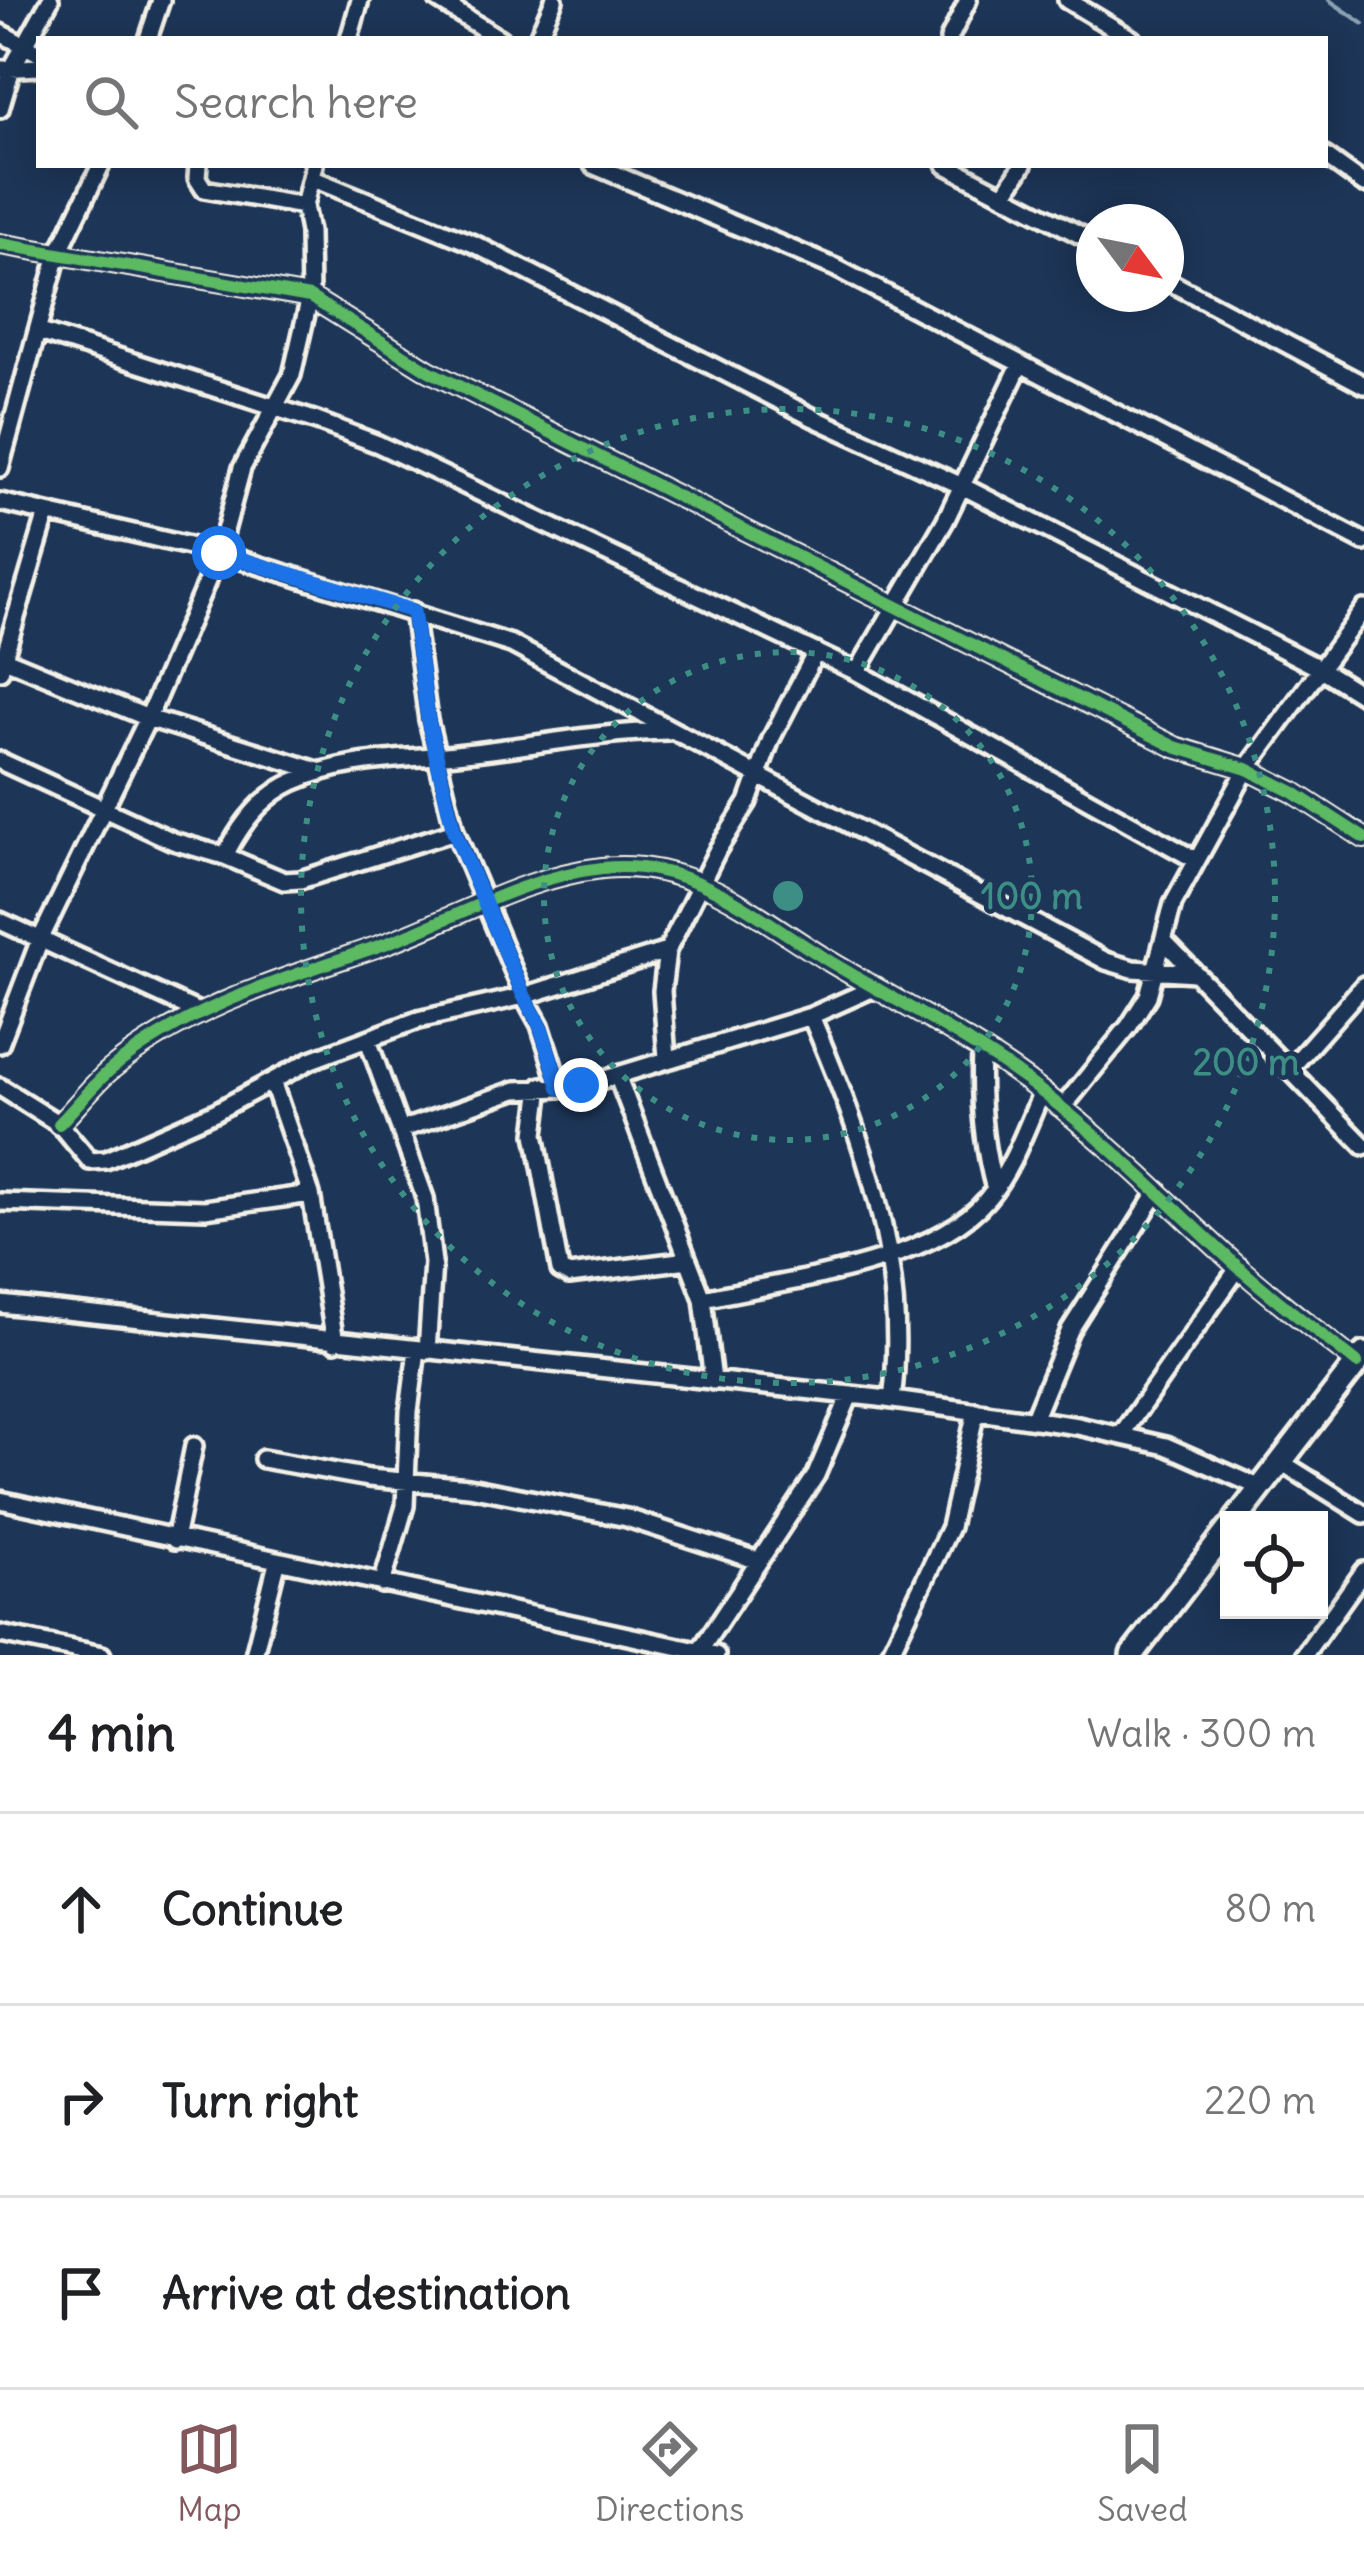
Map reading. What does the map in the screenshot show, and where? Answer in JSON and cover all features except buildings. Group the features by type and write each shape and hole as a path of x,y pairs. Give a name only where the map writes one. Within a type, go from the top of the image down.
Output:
{"main road":[{"path":"1243,1511 1361,1359"},
{"path":"1132,1655 1220,1541"}],"street":[{"path":"36,36 50,0"},
{"path":"149,36 160,0"},
{"path":"350,36 360,0"},
{"path":"438,0 495,36"},
{"path":"538,36 554,0"},
{"path":"950,36 968,0"},
{"path":"1067,0 1106,32"},
{"path":"0,33 31,49 6,68 0,110"},
{"path":"6,68 36,67"},
{"path":"1328,158 1364,184"},
{"path":"0,468 58,254 99,168"},
{"path":"198,168 204,189 304,206"},
{"path":"600,168 836,268 1364,542"},
{"path":"952,168 1076,233"},
{"path":"1004,195 1021,168"},
{"path":"0,1044 39,942 148,718 219,553 242,469 278,408 300,350 310,297 304,206 313,171 474,244 814,418 962,486 1319,668 1364,696"},
{"path":"0,244 310,297 429,371 1175,747 1247,769 1364,838"},
{"path":"1184,290 1364,385"},
{"path":"37,331 378,444 857,672 1194,859"},
{"path":"857,672 962,486 1020,365"},
{"path":"0,502 219,553 511,644 1106,961 1157,973 1195,973"},
{"path":"47,513 1,662 148,718 321,772"},
{"path":"1062,1108 1129,1026 1157,973 1173,904 1247,769 1364,609"},
{"path":"413,611 435,756 454,831 540,1025 560,1088"},
{"path":"667,1058 662,991 668,951 700,882 741,815 816,652"},
{"path":"225,856 260,805 292,782 321,772 384,758 435,756 604,732 673,731"},
{"path":"0,761 173,841 290,882 454,831"},
{"path":"59,1124 106,1074 149,1041 201,1013 547,879 603,868 642,869 700,882 1042,1092 1159,1191 1239,1267 1361,1359"},
{"path":"0,921 201,1013"},
{"path":"1165,942 1364,1146"},
{"path":"0,1087 59,1124 87,1159 106,1160 310,1060 418,1020 524,996 668,951"},
{"path":"1289,1070 1364,985"},
{"path":"403,1129 516,1090 560,1088 617,1075 811,1016 876,987"},
{"path":"811,1016 861,1137 889,1258 898,1336 892,1400"},
{"path":"368,1040 403,1129 430,1229 433,1262 409,1411 405,1506 382,1584"},
{"path":"981,1052 983,1132 995,1189"},
{"path":"617,1075 703,1299 713,1381"},
{"path":"272,1081 311,1194 335,1342"},
{"path":"541,1086 535,1134 560,1270 569,1275 688,1261"},
{"path":"703,1299 889,1258 960,1225 995,1189 1042,1092"},
{"path":"1033,1420 1070,1330 1159,1191"},
{"path":"0,1202 205,1209 311,1194"},
{"path":"1121,1435 1239,1267"},
{"path":"0,1304 976,1411 1121,1435 1200,1458 1261,1488"},
{"path":"0,1500 704,1654 816,1475 850,1395"},
{"path":"889,1655 950,1527 976,1411"},
{"path":"175,1540 194,1446"},
{"path":"263,1460 369,1478 409,1479 627,1518 759,1561"},
{"path":"1281,1462 1364,1514"},
{"path":"254,1655 277,1563"},
{"path":"1304,1655 1364,1571"},
{"path":"0,1634 102,1655"}],"waterway":[{"path":"1329,0 1364,24"}],"cycle path":[{"path":"0,244 310,297 429,371 1175,747 1247,769 1364,838"},
{"path":"59,1124 102,1077 139,1049 238,996 407,936 544,880 602,868 665,872 720,893 1026,1080 1108,1147 1251,1279 1357,1363"}],"route":[{"path":"219,553 413,611 428,720 454,831 540,1025 560,1088 581,1085"}]}
